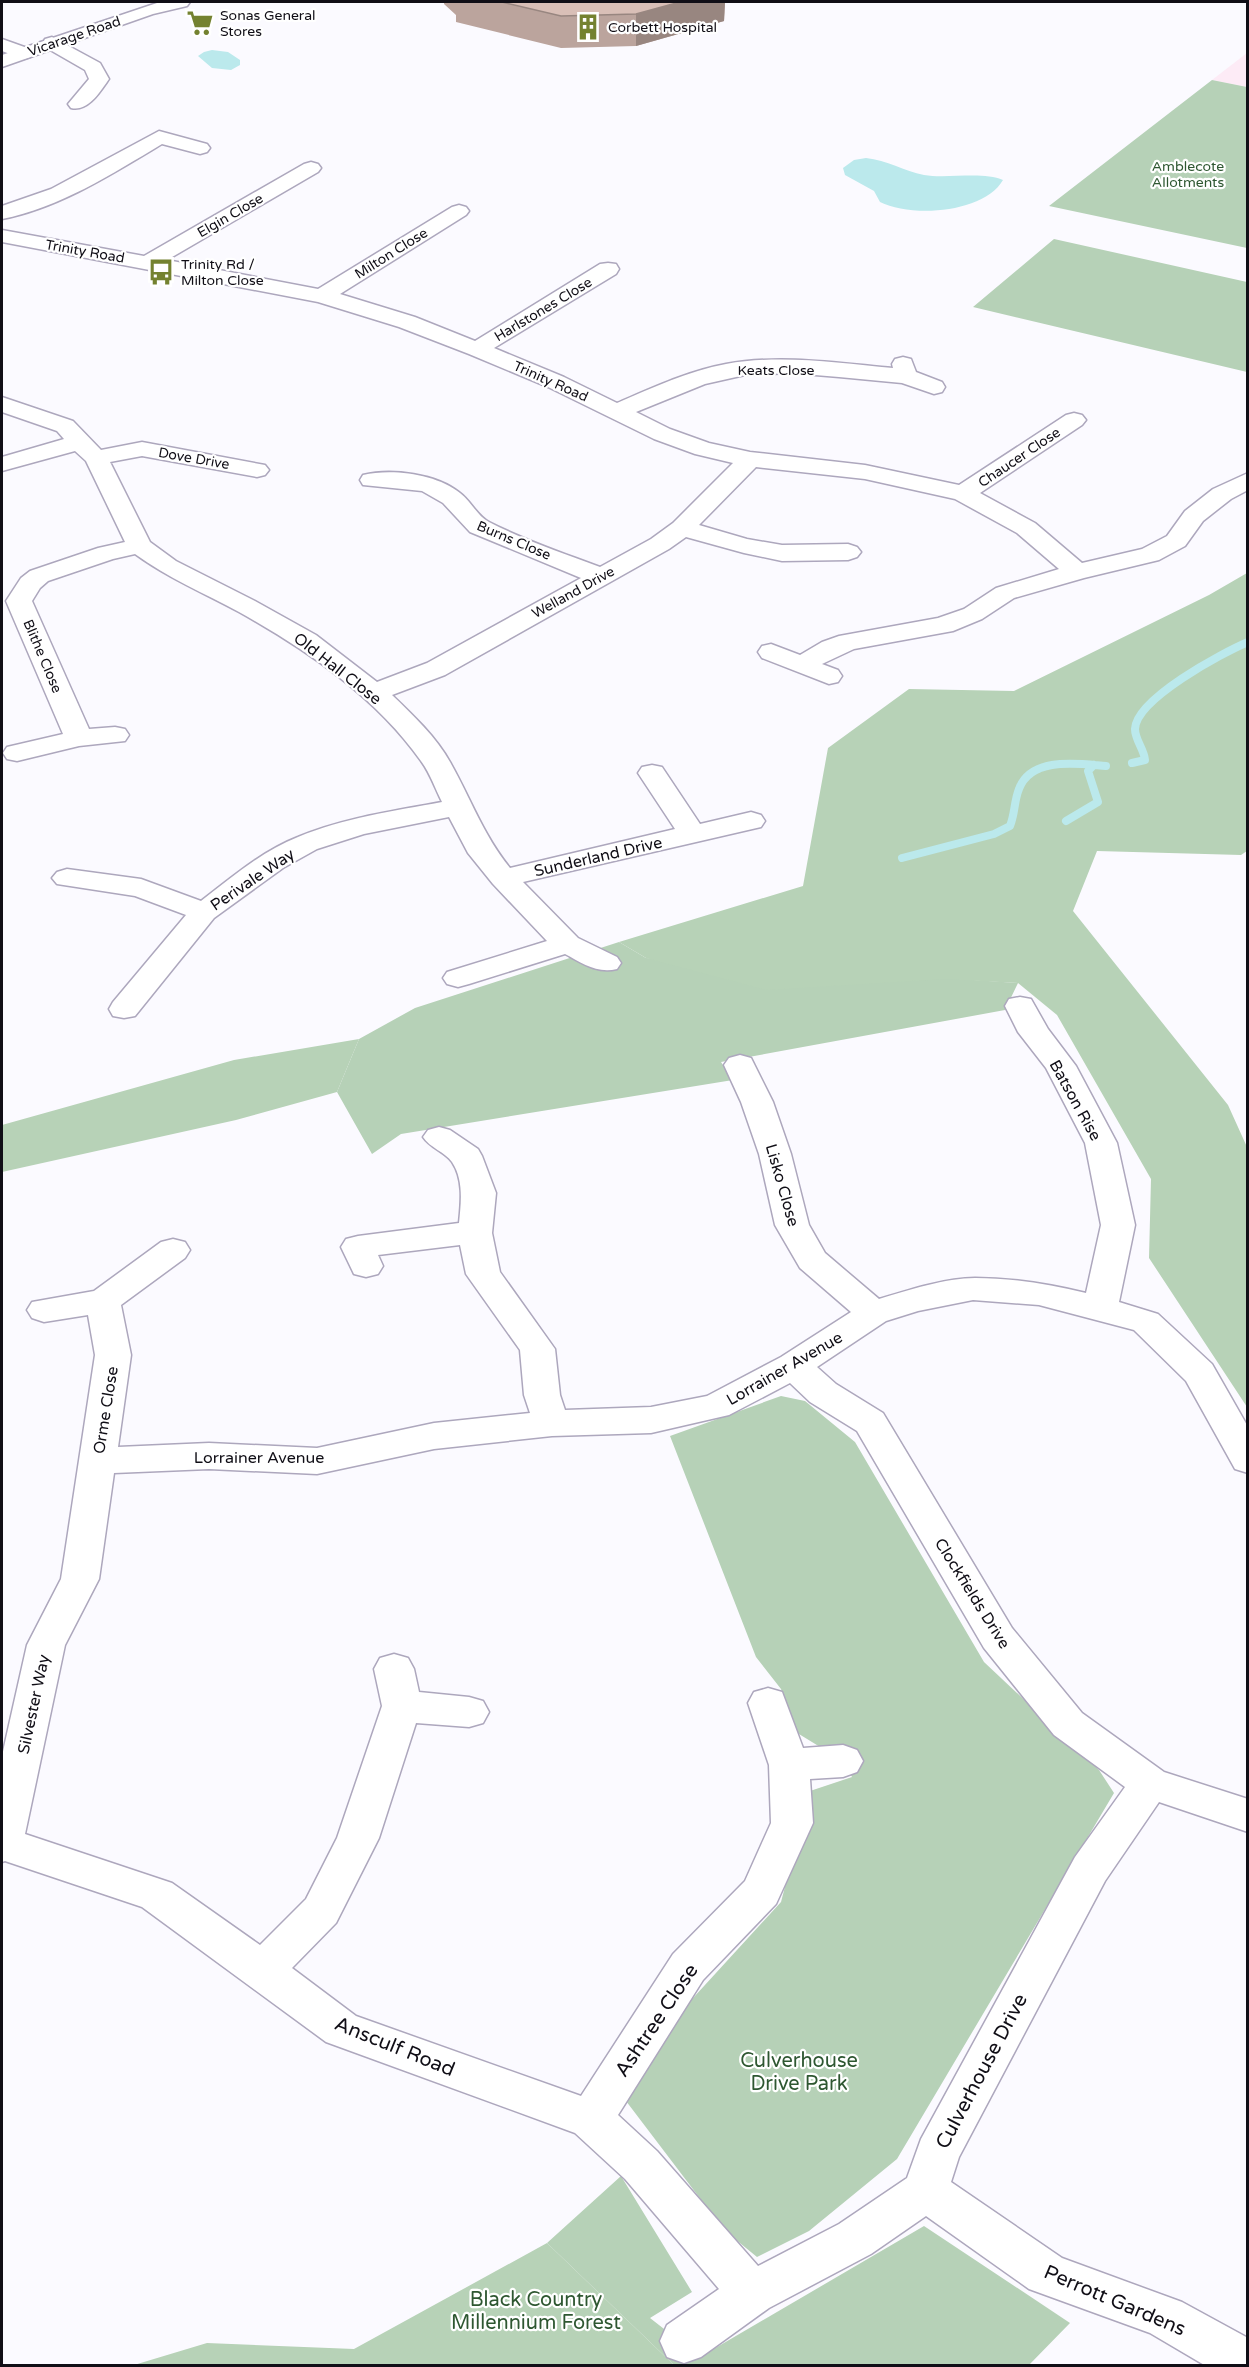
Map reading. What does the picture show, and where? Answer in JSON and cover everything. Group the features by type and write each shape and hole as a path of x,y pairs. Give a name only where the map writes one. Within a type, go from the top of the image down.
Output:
{"street":[{"name":"Vicarage Road","path":"2,61 147,10 181,2"},
{"path":"52,44 93,67 99,79 78,104"},
{"path":"2,45 23,53"},
{"path":"2,213 58,193 109,167 159,137 200,148"},
{"name":"Elgin Close","path":"149,262 311,168"},
{"name":"Milton Close","path":"322,296 459,211"},
{"name":"Trinity Road","path":"2,236 322,296 407,322 477,350 556,382 662,434 703,449 750,459 865,472 963,494 1026,528 1077,572"},
{"name":"Harlstones Close","path":"477,350 608,269"},
{"name":"Keats Close","path":"617,412 684,383 726,371 778,367 905,370 934,387"},
{"name":"Old Hall Close","path":"2,404 65,426 88,450 140,546 167,566 246,606 307,641 374,693 409,727 436,761 478,847 503,878 567,944 606,963"},
{"name":"Chaucer Close","path":"963,494 1074,417"},
{"name":"Dove Drive","path":"2,464 88,450 142,450 161,451 258,470"},
{"path":"404,480 415,456"},
{"name":"Welland Drive","path":"374,693 436,669 601,577 682,528 750,459"},
{"path":"801,665 831,648 848,642 944,625 973,614 1005,593 1077,572 1150,555 1176,541 1194,516 1222,494 1248,479 1225,465"},
{"name":"Burns Close","path":"372,480 404,480 429,485 445,493 460,505 472,522 479,527 601,577"},
{"path":"682,528 744,546 782,553 848,552"},
{"name":"Blithe Close","path":"79,738 19,601 30,583 39,576 107,553 140,546"},
{"path":"771,652 829,676"},
{"path":"17,753 79,738 115,735"},
{"path":"652,773 693,834"},
{"name":"Perivale Way","path":"124,1009 204,912 273,862 307,843 358,827 457,807"},
{"name":"Sunderland Drive","path":"503,878 751,821"},
{"path":"67,878 141,888 204,912"},
{"path":"459,978 567,944"},
{"name":"Batson Rise","path":"1020,1006 1034,1032 1060,1066 1101,1143 1118,1225 1100,1308"},
{"name":"Lisko Close","path":"740,1065 757,1102 775,1154 792,1225 812,1260 874,1314"},
{"path":"439,1137 466,1156 479,1193 475,1233 483,1274 537,1349 542,1395 552,1423"},
{"path":"366,1266 358,1247 416,1238 475,1233"},
{"path":"45,1310 103,1301 173,1250"},
{"name":"Lorrainer Avenue","path":"97,1461 209,1456 317,1461 434,1436 552,1423 651,1420 716,1406 793,1366 874,1314 914,1300 973,1289 1040,1293 1146,1322 1199,1373 1248,1460"},
{"name":"Orme Close","path":"97,1461 113,1355 103,1301"},
{"name":"Clockfields Drive","path":"793,1366 823,1393 870,1422 998,1638 1068,1724 1150,1783 1248,1816"},
{"name":"Silvester Way","path":"2,1844 46,1645 80,1579 97,1461"},
{"path":"263,1970 321,1911 358,1838 398,1687 469,1712"},
{"name":"Ashtree Close","path":"591,2119 688,1967 761,1892 792,1822 789,1765 768,1703"},
{"path":"789,1765 843,1761"},
{"name":"Culverhouse Drive","path":"926,2190 937,2153 1090,1869 1150,1783"},
{"name":"Ansculf Road","path":"2,1844 157,1895 341,2028 591,2119 641,2165 752,2293"},
{"path":"684,2341 752,2293 855,2239 926,2190"},
{"name":"Perrott Gardens","path":"926,2190 1046,2274 1165,2317 1248,2364"}],"shaded area":[{"path":"1247,53 1247,87 1212,80"}],"green space":[{"name":"Amblecote Allotments","path":"1212,80 1247,87 1247,248 1049,206"},
{"path":"1054,239 1247,282 1247,372 973,307"},
{"path":"1247,573 1247,851 1241,855 1097,851 1073,911 1228,1105 1247,1147 1247,1407 1149,1258 1151,1179 1057,1015 1018,983 944,979 767,990 646,958 619,942 803,886 828,748 909,689 1014,691 1209,595"},
{"path":"619,942 646,958 1018,983 1005,1010 721,1062 733,1080 401,1134 372,1154 337,1092 359,1039 415,1008"},
{"path":"359,1039 337,1092 236,1120 2,1172 2,1125 234,1060"},
{"name":"Culverhouse Drive Park","path":"781,1396 805,1401 855,1442 984,1662 1099,1770 1114,1793 897,2159 809,2231 757,2257 724,2230 626,2101 661,2033 781,1902 810,1791 852,1777 843,1761 794,1731 781,1689 756,1657 670,1436"},
{"path":"621,2176 692,2292 650,2318 700,2357 924,2226 1070,2323 1029,2365 674,2365 547,2243"},
{"name":"Black Country Millennium Forest","path":"547,2243 674,2365 134,2365 207,2343 354,2349"}],"water":[{"path":"212,50 228,52 240,60 240,65 231,70 212,68 198,56"},
{"path":"866,158 924,175 985,176 1003,180 994,191 964,206 928,211 910,210 880,202 874,191 845,175 843,168 854,160"}],"building":[{"path":"502,2 680,2 636,14 561,16"}],"waterway":[{"path":"1132,763 1145,760 1135,729 1139,717 1149,704 1201,666 1248,642"},
{"path":"902,858 994,834 1010,826 1019,789 1025,778 1034,771 1057,764 1106,766"},
{"path":"1066,821 1098,802 1088,771 1094,765"}],"place":[{"name":"Sonas General Stores","path":"200,23"},
{"name":"Corbett Hospital","path":"588,27"},
{"name":"Trinity Rd / Milton Close","path":"161,272"}]}
